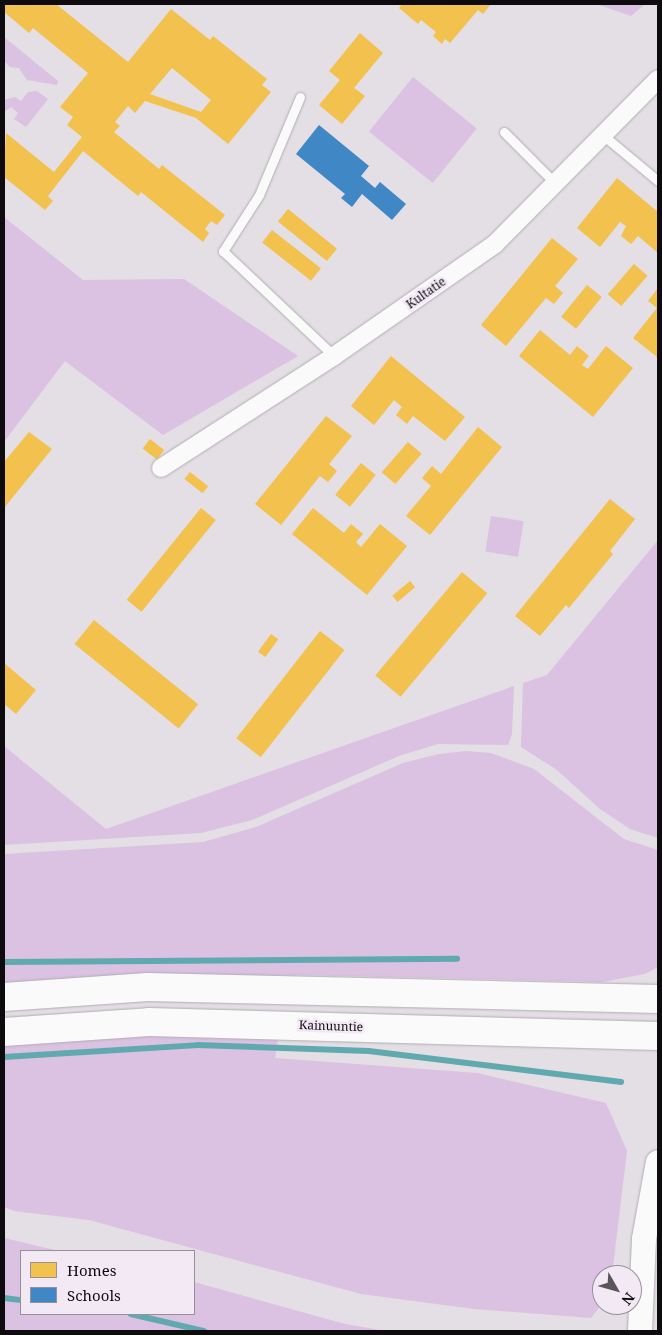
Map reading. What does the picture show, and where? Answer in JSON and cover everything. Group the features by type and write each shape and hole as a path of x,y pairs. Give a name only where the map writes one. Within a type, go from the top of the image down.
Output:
{"highway":[{"path":"4,997 148,987 658,999"},
{"name":"Kainuuntie","path":"4,1032 149,1022 658,1036"}],"main road":[{"path":"650,1331 644,1239 658,1162"},
{"path":"640,1331 649,1298"}],"street":[{"name":"Kultatie","path":"162,468 334,356 495,244 604,136 658,79"}],"lane":[{"path":"300,97 259,195 223,251 334,356"},
{"path":"504,132 556,184"},
{"path":"604,136 658,181"}],"shaded area":[{"path":"596,4 645,4 631,16"},
{"path":"4,37 58,81 57,85 27,80 19,68 10,67 5,62"},
{"path":"413,77 477,129 433,183 369,131"},
{"path":"37,91 48,99 26,127 14,119 18,113 11,107 4,112 4,100 15,97 21,101 28,92"},
{"path":"4,217 83,280 184,279 298,356 163,435 65,361 4,442"},
{"path":"491,516 524,521 518,557 485,552"},
{"path":"658,540 658,838 630,829 600,809 557,770 521,747 523,683 547,675"},
{"path":"514,686 512,734 508,745 438,744 399,756 252,820 201,833 4,845 4,746 106,829"},
{"path":"466,751 491,753 534,769 624,839 658,850 658,967 645,974 602,982 300,975 4,983 4,854 203,842 256,827 403,763 439,754"},
{"path":"75,1034 279,1034 275,1058 477,1073 606,1103 627,1151 613,1265 592,1265 593,1315 591,1318 474,1309 361,1294 89,1220 14,1211 4,1207 4,1039"},
{"path":"4,1238 55,1250 20,1250 20,1315 195,1315 195,1282 345,1324 386,1331 4,1331"}],"building: Homes":[{"path":"4,4 56,4 128,62 171,9 210,40 213,36 267,79 262,85 271,92 228,144 196,118 145,101 135,113 128,106 115,122 120,126 114,132 159,169 162,165 225,215 217,225 211,221 205,229 209,233 203,242 141,192 138,196 83,151 48,196 53,201 45,210 4,177 6,133 54,172 82,137 67,125 73,117 60,107 88,73 33,28 29,33 4,12","holes":["172,68 211,100 201,112 150,94"]},
{"path":"402,4 491,4 483,14 478,10 450,43 445,39 442,44 433,36 436,32 421,20 418,24 399,8"},
{"path":"360,33 383,53 354,88 365,96 342,124 319,105 340,80 329,71"},
{"path":"617,178 658,212 658,253 638,236 631,244 621,236 626,226 620,222 600,247 577,228"},
{"path":"288,209 337,249 327,261 278,221"},
{"path":"272,230 321,268 311,281 262,243"},
{"path":"552,238 578,259 555,286 563,293 559,298 554,304 546,298 506,346 481,325"},
{"path":"634,264 648,276 621,306 608,294"},
{"path":"587,285 602,297 576,329 561,317"},
{"path":"658,288 657,357 633,338 657,308 648,301"},
{"path":"540,330 570,355 577,346 589,356 582,365 588,369 606,346 633,368 593,417 519,356"},
{"path":"391,356 465,417 445,441 413,416 407,424 396,415 402,407 394,400 374,425 351,406"},
{"path":"326,416 352,436 329,464 337,471 328,482 320,476 281,525 255,504"},
{"path":"478,427 502,447 430,535 406,516 431,486 422,478 432,466 441,474"},
{"path":"29,432 52,449 4,508 4,462"},
{"path":"150,439 164,450 157,460 143,448"},
{"path":"408,442 422,454 395,484 382,472"},
{"path":"361,463 376,475 350,507 335,495"},
{"path":"190,472 208,486 203,493 184,479"},
{"path":"610,499 635,519 610,551 613,554 569,608 566,605 540,636 515,616"},
{"path":"201,508 216,520 142,612 127,600"},
{"path":"313,508 344,533 351,524 363,534 356,542 361,547 380,524 407,546 367,595 292,534"},
{"path":"462,572 487,593 401,697 375,675"},
{"path":"410,581 415,587 398,602 392,596"},
{"path":"94,620 198,704 179,728 74,644"},
{"path":"320,631 344,650 261,757 236,738"},
{"path":"271,634 278,639 265,657 258,652"},
{"path":"4,663 36,690 16,714 4,704"}],"building: Schools":[{"path":"319,125 369,166 361,176 375,188 380,182 406,204 392,220 362,194 352,207 341,198 345,194 296,154"}],"waterway":[{"path":"4,962 457,959"},
{"path":"4,1057 198,1045 369,1051 621,1082"},
{"path":"4,1298 20,1300"},
{"path":"135,1315 204,1331"}]}
